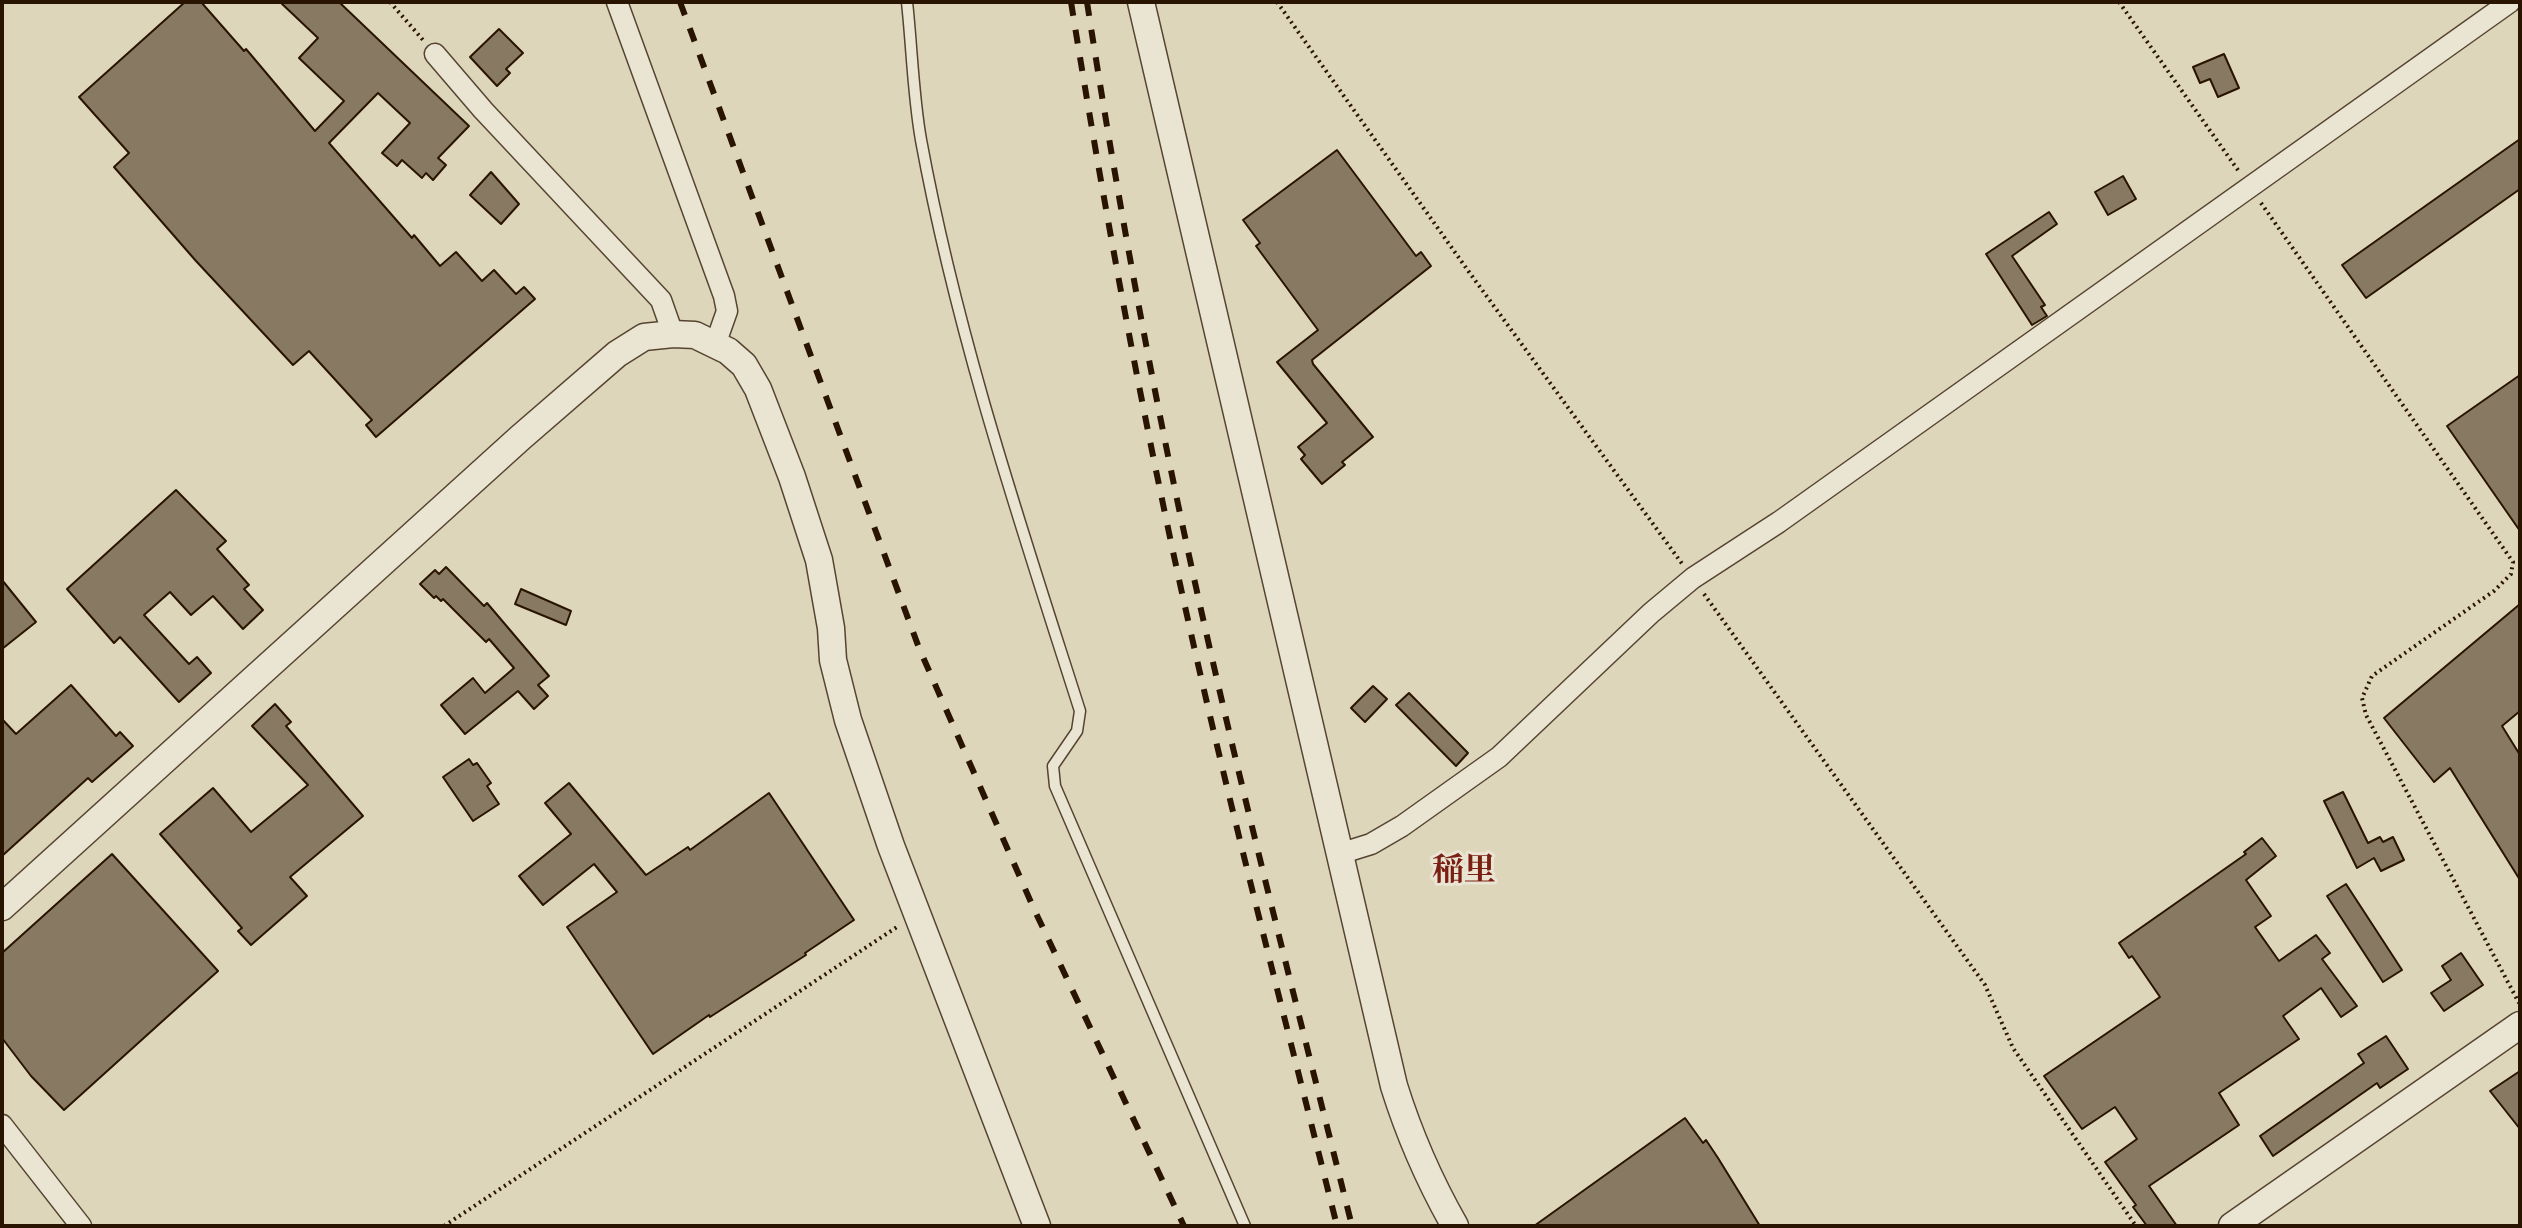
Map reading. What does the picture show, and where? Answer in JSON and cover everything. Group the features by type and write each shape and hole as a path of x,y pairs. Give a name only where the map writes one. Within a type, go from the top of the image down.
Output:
{"street":[{"path":"617,2 724,296 727,311 715,345"},
{"path":"1141,2 1402,1113 1427,1172 1455,1226"},
{"path":"1339,854 1371,844 1402,826 1499,757 1651,613 1693,578 1779,522 2510,2"},
{"path":"435,54 483,110 661,300 673,334"},
{"path":"2,907 496,459 617,354 644,337 695,335 728,351 744,365 758,389 819,560 831,628 833,660 848,720 891,846 919,912 1037,1226"},
{"path":"2232,1226 2520,1025"},
{"path":"2,1125 81,1226"}],"lane":[{"path":"907,2 920,137 951,282 980,398 1080,711 1077,731 1053,766 1055,786 1245,1226"}],"path":[{"path":"390,2 435,54"},
{"path":"1277,2 1985,985 2013,1048 2136,1226"},
{"path":"2119,2 2513,562 2511,574 2494,591 2372,676 2362,698 2366,715 2520,1005"},
{"path":"444,1226 919,912"}],"building":[{"path":"185,2 201,2 244,51 246,49 315,131 344,101 299,58 318,38 280,2 339,2 469,126 438,158 446,165 433,180 426,173 422,178 402,160 397,166 382,153 410,123 378,93 329,143 440,266 456,252 482,281 494,270 516,294 524,287 535,299 376,437 366,425 372,420 309,351 293,365 196,261 114,167 129,153 79,97"},
{"path":"499,29 523,53 506,69 510,73 497,86 470,57"},
{"path":"2224,54 2239,88 2218,97 2210,79 2200,83 2193,67"},
{"path":"2520,139 2520,189 2366,298 2342,265"},
{"path":"1337,150 1416,256 1421,252 1431,266 1312,360 1373,437 1342,462 1345,465 1322,484 1301,459 1305,455 1298,447 1327,423 1277,362 1318,330 1256,246 1260,243 1243,220"},
{"path":"491,172 519,204 501,224 470,195"},
{"path":"2123,176 2136,199 2108,215 2095,192"},
{"path":"2049,212 2057,224 2012,256 2045,305 2041,307 2047,316 2032,325 1986,254"},
{"path":"2520,375 2520,531 2447,426"},
{"path":"176,490 226,541 217,549 249,585 244,589 263,610 243,629 213,596 191,615 170,592 144,615 189,664 197,657 211,673 179,702 120,637 114,643 67,589"},
{"path":"446,567 484,606 487,603 549,676 538,685 548,696 534,709 518,691 465,734 441,705 473,678 485,693 514,668 489,639 486,642 443,599 434,598 420,584 435,570 439,574"},
{"path":"2,580 36,622 2,649"},
{"path":"521,589 571,611 566,625 515,604"},
{"path":"2520,604 2520,711 2502,726 2520,755 2520,880 2450,768 2434,782 2384,718"},
{"path":"71,685 116,736 120,732 133,746 92,782 88,778 2,856 2,719 16,734"},
{"path":"1373,686 1387,699 1365,722 1351,708"},
{"path":"1409,693 1468,753 1456,766 1396,705"},
{"path":"275,704 291,722 286,726 363,816 290,877 307,896 251,945 238,931 242,928 160,834 213,788 251,832 308,785 252,726"},
{"path":"469,759 473,765 477,763 491,783 487,786 499,804 473,821 443,777"},
{"path":"569,783 646,875 688,847 690,850 769,793 854,920 806,955 653,1054 567,927 617,892 594,864 543,905 519,876 571,834 545,803"},
{"path":"2343,792 2368,843 2380,837 2383,842 2393,837 2404,860 2381,871 2374,858 2357,868 2324,801"},
{"path":"2262,838 2276,856 2246,880 2271,916 2255,927 2279,961 2316,935 2330,953 2322,959 2357,1006 2341,1017 2321,988 2283,1016 2299,1039 2219,1093 2239,1125 2149,1186 2177,1226 2147,1226 2105,1162 2137,1139 2115,1107 2082,1129 2044,1076 2160,997 2132,956 2129,958 2119,943 2246,854 2244,852"},
{"path":"112,854 218,971 64,1110 31,1076 2,1038 2,953"},
{"path":"2346,884 2402,970 2383,982 2327,896"},
{"path":"2461,953 2483,985 2444,1011 2431,993 2451,980 2442,966"},
{"path":"2386,1036 2408,1069 2380,1088 2377,1083 2273,1156 2260,1136 2364,1063 2358,1054"},
{"path":"2520,1071 2520,1129 2490,1091"},
{"path":"1685,1118 1703,1143 1706,1140 1760,1226 1534,1226"}],"railway":[{"path":"680,2 919,648 1034,909 1184,1226"},
{"path":"1071,2 1126,316 1182,595 1246,866 1337,1226"},
{"path":"1087,2 1129,253 1178,504 1240,776 1352,1226"}],"district":[{"name":"稲里","path":"1464,873"}]}
